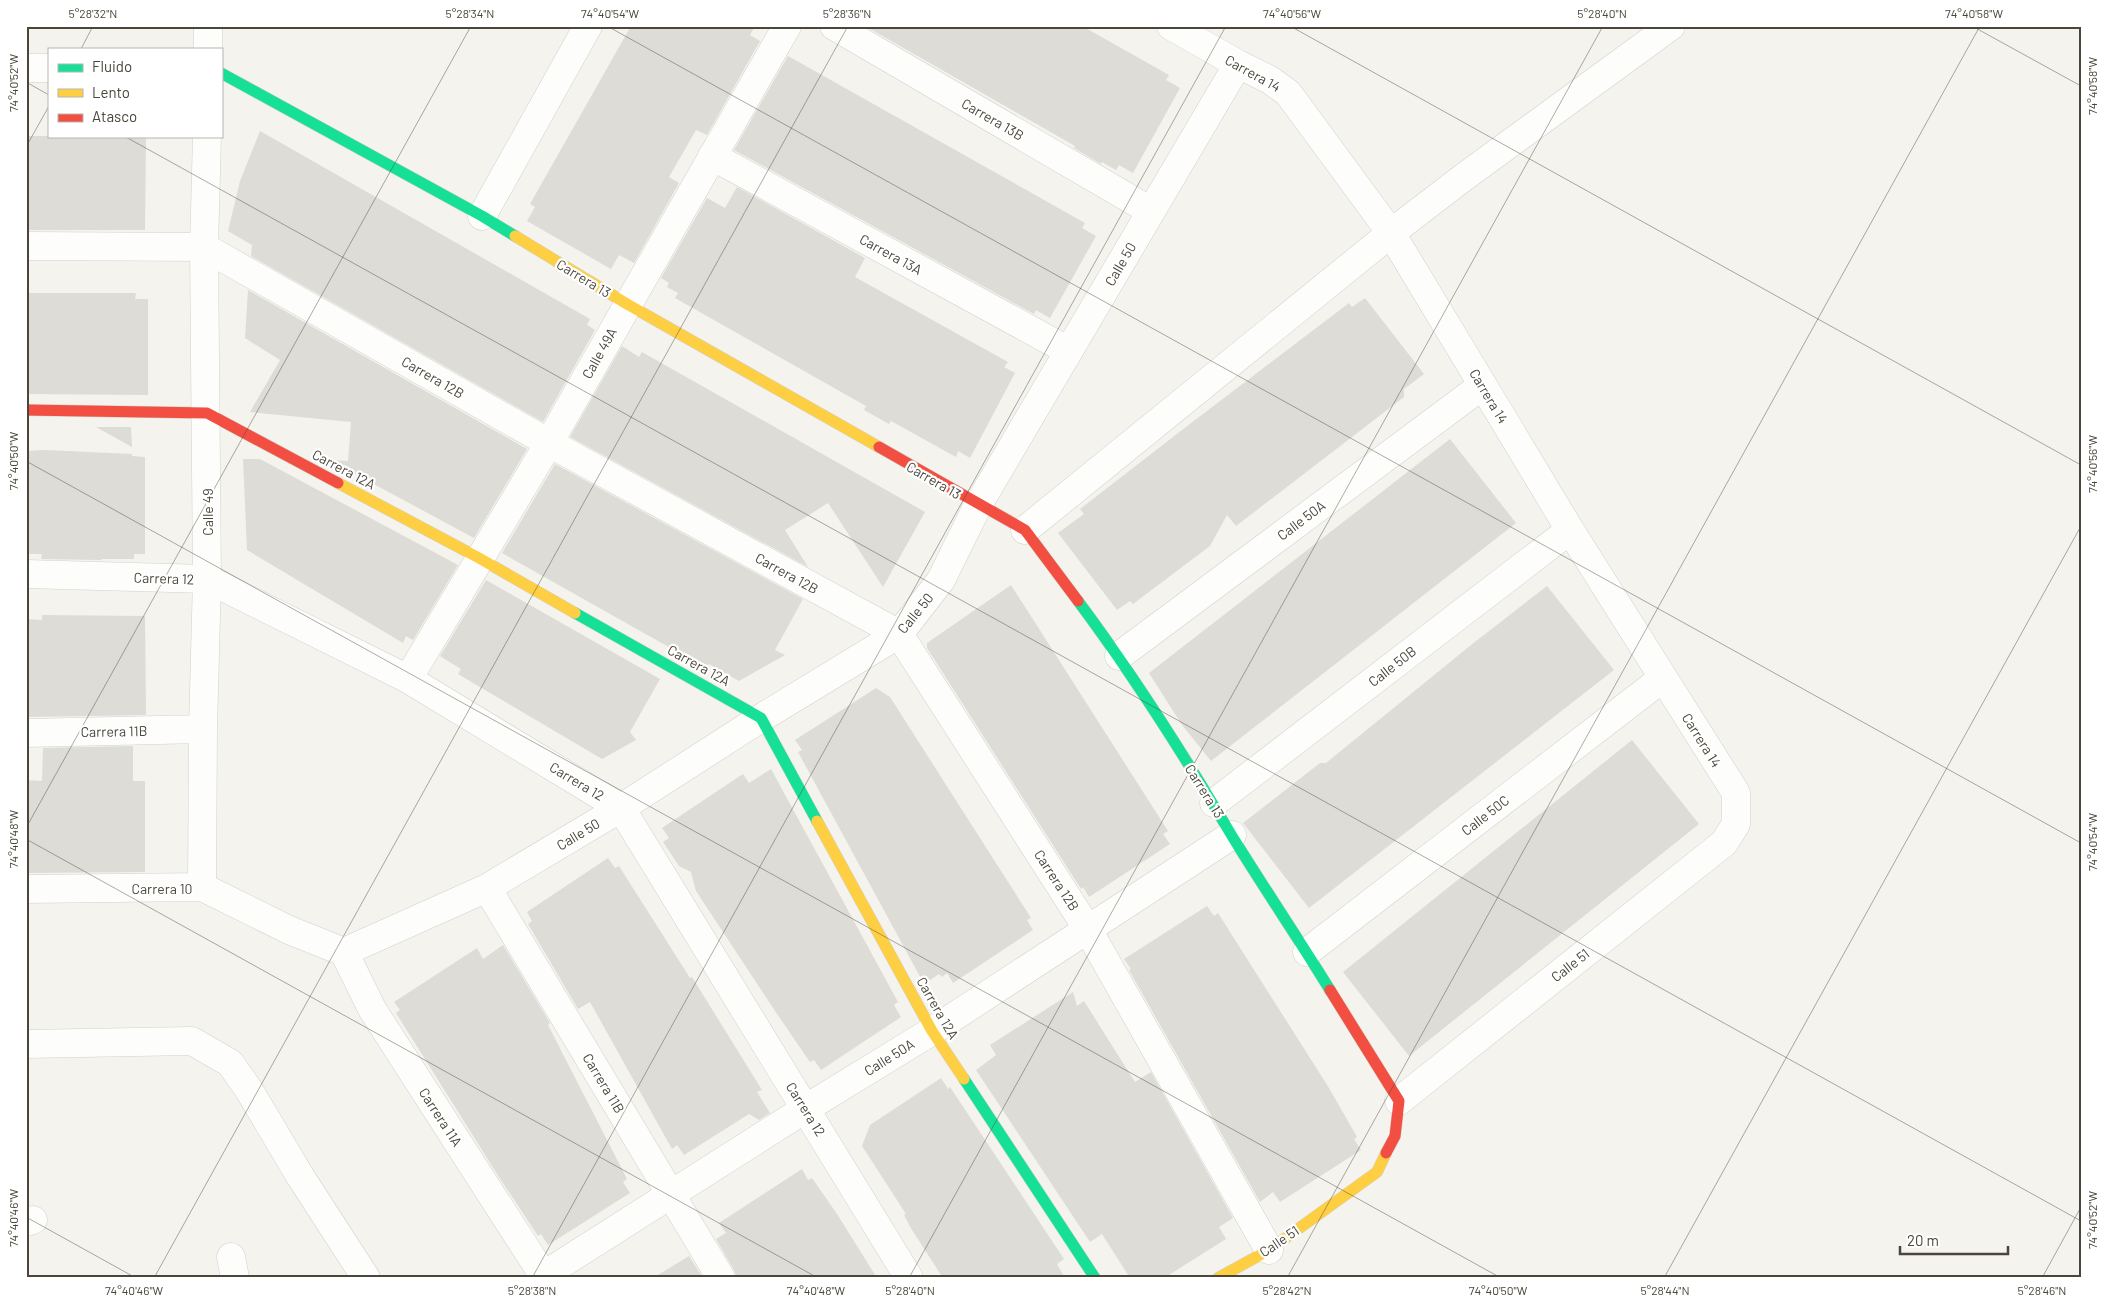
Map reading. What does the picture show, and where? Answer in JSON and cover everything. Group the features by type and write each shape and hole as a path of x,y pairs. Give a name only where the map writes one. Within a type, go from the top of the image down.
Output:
{"street":[{"path":"208,26 208,48"},
{"path":"482,216 588,26"},
{"name":"Calle 49A","path":"408,679 478,558 549,443 787,26"},
{"name":"Carrera 13B","path":"834,26 1151,211"},
{"name":"Carrera 14","path":"1171,26 1270,80 1288,93 1391,233 1570,530 1736,793 1736,824"},
{"path":"1025,530 1391,233 1464,177 1671,26"},
{"name":"Calle 50","path":"344,952 487,888 621,808 761,718 900,634 941,580 978,505 1238,64"},
{"path":"26,68 48,68"},
{"name":"Carrera 13","path":"222,74 482,216 627,304 1025,530 1119,656 1214,803 1232,835 1399,1101"},
{"name":"Calle 49","path":"202,887 203,729 207,579 204,246 207,138"},
{"name":"Carrera 13A","path":"712,156 1069,351"},
{"name":"Carrera 12B","path":"26,246 204,246 549,443 900,634 1087,928 1269,1250"},
{"name":"Calle 50A","path":"1119,656 1483,384"},
{"name":"Carrera 12A","path":"26,410 207,413 478,558 761,718 932,1030 1095,1278"},
{"name":"Calle 50B","path":"1214,803 1570,530"},
{"name":"Carrera 12","path":"26,574 207,579 408,679 621,808 909,1278"},
{"name":"Calle 50C","path":"1307,952 1663,678"},
{"name":"Carrera 11B","path":"26,733 203,729"},
{"name":"Calle 51","path":"1218,1278 1269,1250 1377,1172 1396,1136 1399,1101 1724,843 1736,824"},
{"name":"Calle 50A","path":"544,1277 671,1194 932,1030 1232,835"},
{"name":"Carrera 10","path":"26,889 202,887 289,930 344,952"},
{"name":"Carrera 11B","path":"487,888 722,1278"},
{"name":"Carrera 11A","path":"344,952 372,1009 544,1277"},
{"path":"26,1044 192,1041 230,1063 249,1090 300,1176 366,1278"}],"building":[{"path":"631,26 755,26 750,35 760,41 707,135 696,130 669,177 679,183 634,263 619,255 611,269 527,221 535,207 530,204"},
{"path":"865,26 1082,26 1169,75 1166,80 1180,88 1133,173 1119,165 1116,170 1102,162 1101,164 1074,148 1075,146"},
{"path":"788,56 1085,223 1082,228 1096,236 1050,318 1036,310 1034,314 734,150"},
{"path":"260,131 590,319 587,325 595,330 543,422 251,256 252,245 228,231 240,181"},
{"path":"26,136 48,136 48,138 146,138 145,230 26,230"},
{"path":"737,187 865,258 855,277 1008,362 1004,367 1015,373 970,458 958,451 956,457 891,421 889,424 864,410 866,406 675,298 678,293 667,287 669,283 661,278 707,198 725,208"},
{"path":"248,290 527,449 474,538 329,460 348,461 351,422 250,412 280,360 245,338"},
{"path":"26,293 136,293 135,299 148,299 148,395 26,394"},
{"path":"1365,298 1424,374 1404,389 1404,397 1236,526 1227,515 1210,546 1133,604 1130,601 1117,610 1058,533 1084,514 1080,509 1182,430 1349,303 1352,307"},
{"path":"622,346 639,357 642,352 925,512 883,587 828,503 785,530 808,567 570,437"},
{"path":"96,427 131,427 132,447"},
{"path":"1450,439 1516,523 1211,761 1182,725 1149,673"},
{"path":"44,450 132,454 132,456 145,457 145,554 134,554 134,559 101,560 41,559 42,554 26,554 26,451"},
{"path":"243,459 260,459 458,565 413,640 406,636 403,643 247,550"},
{"path":"555,464 803,599 775,650 785,655 739,681 709,664 706,668 502,553"},
{"path":"486,580 660,679 630,732 636,740 602,759 458,674 461,669 440,656"},
{"path":"1011,585 1168,831 1163,834 1170,844 1089,897 1083,887 1081,889 927,648 927,643"},
{"path":"1547,586 1614,670 1309,908 1243,823 1320,763 1326,763"},
{"path":"42,615 145,616 146,715 26,717 26,619 42,620"},
{"path":"876,688 890,697 1031,918 1027,920 1033,930 953,983 947,973 942,977 939,974 924,984 798,752 802,750 795,740"},
{"path":"1632,740 1699,824 1409,1056 1343,972"},
{"path":"133,746 133,781 145,781 145,872 26,873 26,780 42,781 43,748"},
{"path":"771,769 898,1002 894,1005 901,1017 821,1070 814,1060 810,1062 696,891 691,872 679,866 663,842 669,838 662,828 743,774 749,783"},
{"path":"608,858 615,868 619,866 690,978 692,977 762,1090 757,1092 770,1113 759,1120 749,1114 684,1155 677,1145 672,1149 590,1002 578,1009 528,924 532,921 527,912"},
{"path":"1207,906 1214,916 1218,913 1329,1088 1357,1137 1354,1139 1361,1150 1280,1202 1273,1192 1260,1202 1124,959"},
{"path":"503,945 550,1023 548,1025 627,1179 623,1182 630,1193 548,1245 541,1234 538,1236 499,1177 396,1013 400,1010 394,1002 477,948 483,959"},
{"path":"1073,992 1077,1006 1084,1001 1135,1082 1151,1072 1233,1218 1219,1227 1226,1239 1164,1278 1130,1278 1102,1234 1090,1242 976,1070 996,1055 990,1045"},
{"path":"941,1078 948,1089 950,1087 1064,1259 1057,1264 1065,1278 943,1278 912,1230 904,1215 906,1214 862,1146 870,1125"},
{"path":"802,1169 808,1180 812,1178 837,1214 877,1278 737,1278 716,1239 726,1233 719,1223"},
{"path":"689,1256 703,1278 653,1278"}],"traffic: fast":[{"path":"222,74 515,236"},
{"path":"1078,601 1158,716 1330,990"},
{"path":"575,613 761,718 817,821"},
{"path":"964,1079 1095,1278"}],"traffic: slow":[{"path":"515,236 627,304 879,447"},
{"path":"338,483 479,558 575,613"},
{"path":"817,821 932,1031 964,1079"},
{"path":"1218,1278 1269,1250 1377,1172 1386,1153"}],"traffic: jam":[{"path":"26,410 207,413 338,483"},
{"path":"879,447 1025,530 1078,601"},
{"path":"1330,990 1399,1101 1395,1136 1386,1153"}]}
